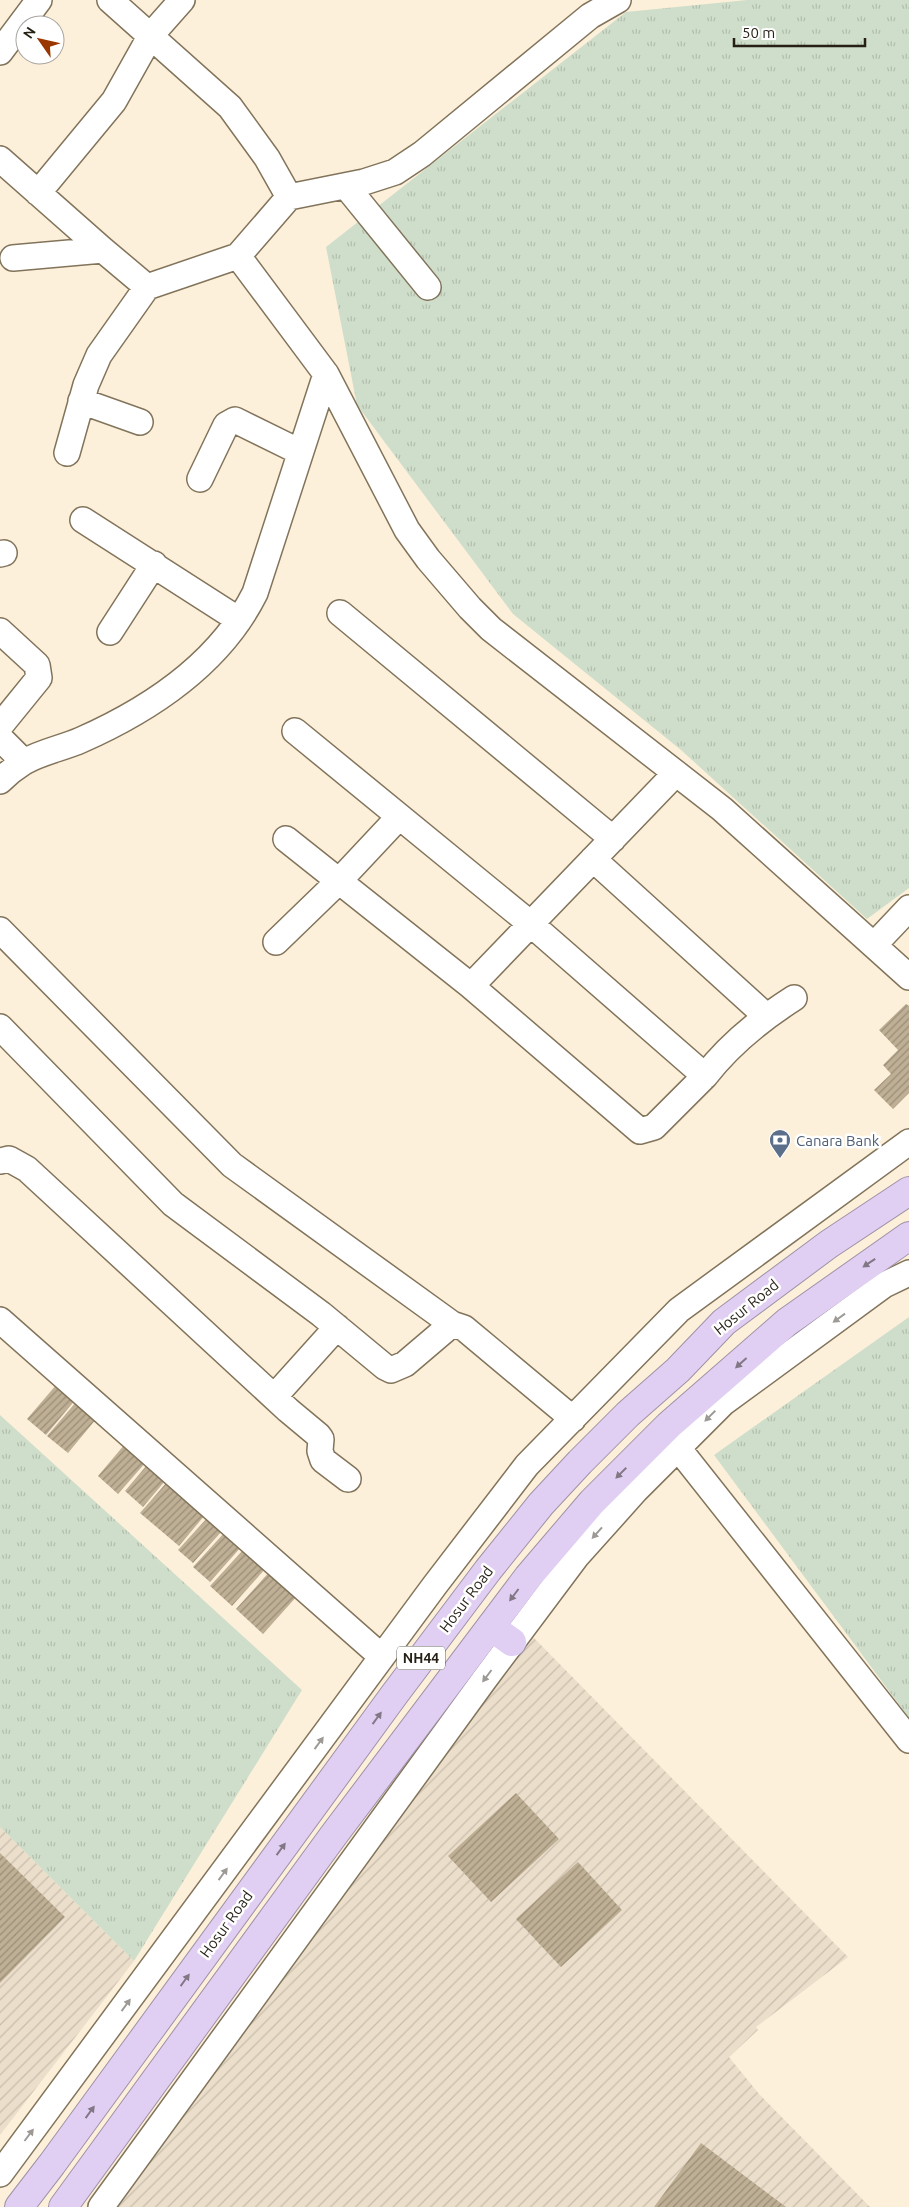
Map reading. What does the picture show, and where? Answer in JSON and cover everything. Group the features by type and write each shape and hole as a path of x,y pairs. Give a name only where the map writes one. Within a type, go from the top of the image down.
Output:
{"highway":[{"name":"Hosur Road","path":"19,2207 394,1695 488,1570 541,1504 628,1414 678,1370 724,1322 829,1244 909,1192"},
{"name":"NH44","path":"63,2207 333,1836 501,1634 528,1577 592,1502 670,1425 787,1322 909,1236"}],"street":[{"path":"0,52 39,0"},
{"path":"110,0 230,107 267,158 289,198"},
{"path":"38,193 114,101 151,35 182,0"},
{"path":"67,453 81,401 99,355 148,287 238,256 289,198 346,186 395,172 422,154 590,16 618,0"},
{"path":"0,159 148,287"},
{"path":"346,186 428,286"},
{"path":"14,258 103,250"},
{"path":"238,256 326,374 407,530 428,559 470,608 491,629 676,773 752,835 909,977"},
{"path":"0,781 24,762 65,748 116,725 151,704 206,659 239,620 254,593 326,374"},
{"path":"81,401 140,422"},
{"path":"200,479 226,425 230,421 235,420 300,452"},
{"path":"83,520 239,620"},
{"path":"110,632 154,564"},
{"path":"340,613 613,839"},
{"path":"0,631 37,665 40,671 39,678 0,726"},
{"path":"294,731 532,925 705,1076"},
{"path":"0,738 24,762"},
{"path":"471,986 532,925 676,773"},
{"path":"276,942 339,882 399,817"},
{"path":"286,839 471,986 640,1131 654,1127 705,1076 714,1064 766,1016 794,998"},
{"path":"593,859 766,1016"},
{"path":"874,945 909,908"},
{"path":"0,930 232,1165 452,1324 464,1328 572,1418"},
{"path":"0,1027 173,1204 391,1370 405,1364 452,1324"},
{"path":"0,2174 435,1585 527,1465 679,1310 909,1142"},
{"path":"0,1160 9,1159 27,1169 274,1397 318,1435 321,1439 320,1451 323,1460 348,1479"},
{"path":"101,2207 501,1634 636,1490 723,1403 884,1285 909,1273"},
{"path":"0,1320 382,1657"},
{"path":"274,1397 337,1327"},
{"path":"678,1448 909,1740"}],"shaded area":[{"path":"531,1635 848,1957 756,2027 758,2030 729,2057 759,2094 870,2207 108,2207"},
{"path":"0,1827 134,1961 0,2135"}],"green space":[{"path":"747,0 909,0 909,888 867,919 681,750 513,614 357,405 326,247 626,12"},
{"path":"909,1317 909,1718 714,1455"},
{"path":"0,1415 302,1690 134,1961 0,1827"}],"building":[{"path":"906,1004 909,1006 909,1093 893,1109 874,1090 891,1074 883,1065 898,1050 879,1030"},
{"path":"57,1384 76,1399 46,1435 27,1419"},
{"path":"77,1401 97,1418 68,1453 47,1436"},
{"path":"125,1444 146,1462 118,1494 98,1476"},
{"path":"147,1465 165,1481 143,1507 125,1491"},
{"path":"167,1482 205,1515 179,1546 140,1513"},
{"path":"208,1517 222,1531 193,1563 178,1550"},
{"path":"225,1532 241,1547 210,1582 193,1567"},
{"path":"244,1549 266,1568 232,1606 210,1586"},
{"path":"271,1570 298,1595 263,1634 236,1609"},
{"path":"516,1793 559,1839 491,1902 448,1856"},
{"path":"0,1853 65,1917 0,1983"},
{"path":"578,1862 622,1910 561,1967 516,1919"},
{"path":"701,2143 786,2207 654,2207"}],"place":[{"name":"Canara Bank","path":"780,1159"}]}
